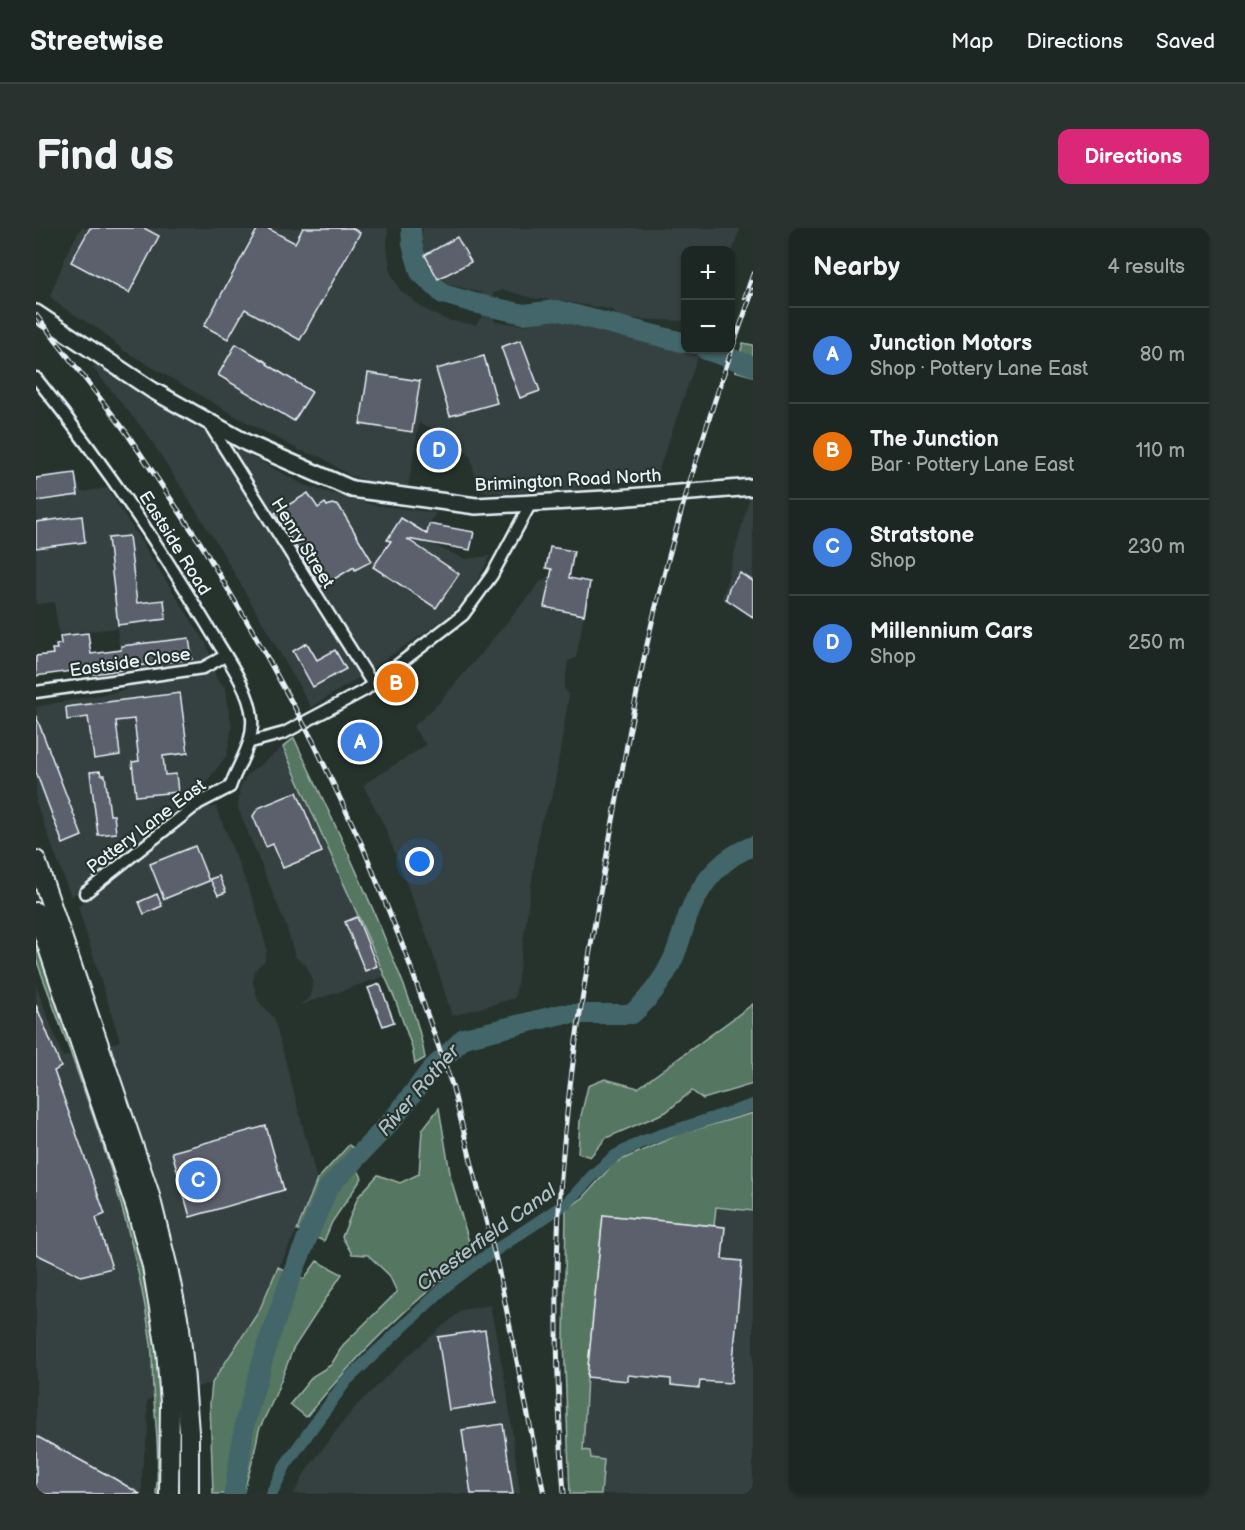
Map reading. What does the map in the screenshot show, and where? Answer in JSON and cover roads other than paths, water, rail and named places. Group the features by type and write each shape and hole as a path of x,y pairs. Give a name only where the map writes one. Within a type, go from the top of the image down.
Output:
{"highway":[{"path":"36,860 149,1192 165,1257 180,1328 189,1432 189,1494"},
{"path":"36,912 132,1197 152,1266 166,1350 170,1403 169,1494"}],"main road":[{"name":"Brimington Road North","path":"36,314 152,390 248,443 352,489 476,506 753,487"}],"street":[{"name":"Eastside Road","path":"36,378 116,482 172,567 225,656 248,699 252,719 251,742"},
{"name":"Henry Street","path":"206,419 372,683"},
{"path":"251,742 284,733 365,690 463,615 492,575 531,503"},
{"name":"Eastside Close","path":"36,692 203,668 225,656"},
{"name":"Pottery Lane East","path":"85,893 199,803 230,786 237,767 251,742"}],"waterway":[{"path":"411,228 412,244 420,272 443,294 524,314 556,310 681,342"},
{"path":"718,354 753,366"},
{"name":"River Rother","path":"234,1494 245,1422 268,1342 292,1275 328,1188 394,1118 430,1071 464,1038 562,1014 632,1014 665,975 676,953 689,912 709,878 733,856 753,846"},
{"name":"Chesterfield Canal","path":"271,1494 286,1464 346,1381 446,1286 479,1261 568,1202 594,1174 615,1156 639,1143 753,1105"}],"railway":[{"path":"745,297 753,274"},
{"path":"564,1494 557,1343 558,1230 568,1100 581,1008 627,747 654,614 699,451 753,290"},
{"path":"36,315 126,432 201,544 251,628 313,741 363,847 406,954 452,1085 498,1268 544,1494"}],"place":[{"name":"Millennium Cars","path":"439,450"},
{"name":"The Junction","path":"396,683"},
{"name":"Junction Motors","path":"360,742"},
{"name":"Stratstone","path":"198,1180"}]}
